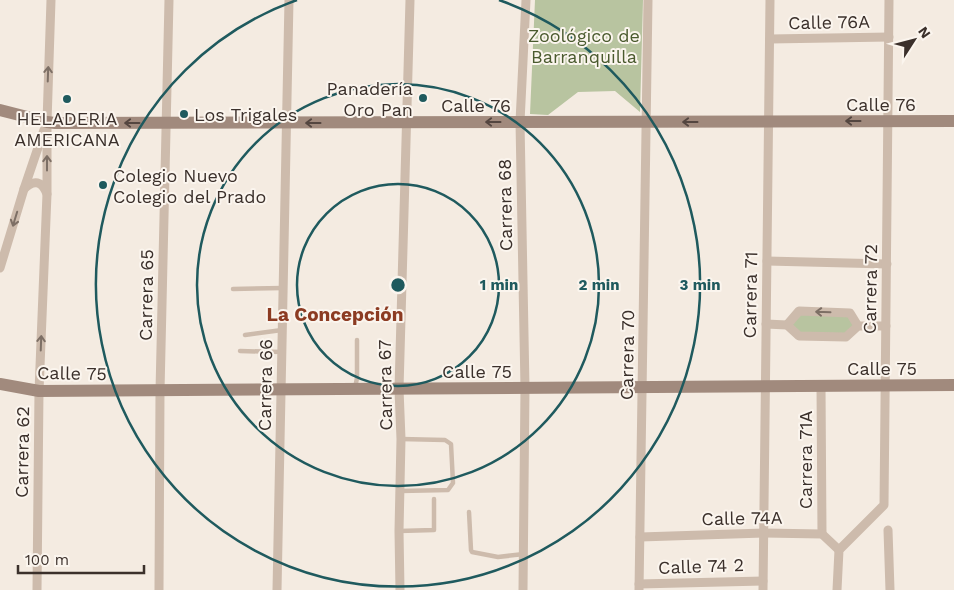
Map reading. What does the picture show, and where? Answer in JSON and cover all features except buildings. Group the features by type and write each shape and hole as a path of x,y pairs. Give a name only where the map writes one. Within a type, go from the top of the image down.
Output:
{"street":[{"name":"Carrera 62","path":"36,590 39,391 47,194 50,0"},
{"name":"Carrera 65","path":"159,590 160,391 169,0"},
{"name":"Carrera 66","path":"277,590 289,0"},
{"name":"Carrera 67","path":"400,590 401,439 399,389 410,0"},
{"name":"Carrera 68","path":"523,590 525,388 520,122 526,0"},
{"name":"Carrera 70","path":"639,587 648,0"},
{"name":"Carrera 71","path":"763,585 770,0"},
{"name":"Carrera 72","path":"839,550 884,505 889,0"},
{"name":"Calle 76A","path":"770,39 888,37"},
{"name":"Calle 76","path":"0,110 47,122 954,121"},
{"path":"0,268 47,122"},
{"path":"24,189 30,183 38,182 44,186 47,194"},
{"path":"767,261 886,264"},
{"path":"787,325 799,311 850,313 858,326"},
{"path":"766,324 787,325 799,336 846,337 858,326 886,326"},
{"name":"Calle 75","path":"0,384 39,391 954,386"},
{"name":"Carrera 71A","path":"821,386 822,534"},
{"path":"888,530 890,590"},
{"name":"Calle 74A","path":"640,537 764,533 822,534"},
{"path":"822,534 839,550 838,590"},
{"name":"Calle 74 2","path":"639,587 763,585"}],"lane":[{"path":"233,289 283,288"},
{"path":"245,335 282,330"},
{"path":"354,389 357,378 357,340"},
{"path":"240,351 282,352"},
{"path":"400,491 448,490 453,483 451,444 444,440 401,439"},
{"path":"399,531 434,530 434,499"},
{"path":"470,512 472,552 498,557 524,554"}],"green space":[{"name":"Zoológico de Barranquilla","path":"535,0 643,0 640,112 615,91 578,92 548,115 530,114"},
{"path":"800,314 849,315 855,326 845,335 800,334 790,325"}],"place":[{"name":"Panadería Oro Pan","path":"423,98"},
{"name":"HELADERIA AMERICANA","path":"67,99"},
{"name":"Los Trigales","path":"184,114"},
{"name":"Colegio Nuevo Colegio del Prado","path":"103,185"}],"district":[{"name":"La Concepción","path":"335,314"}]}
